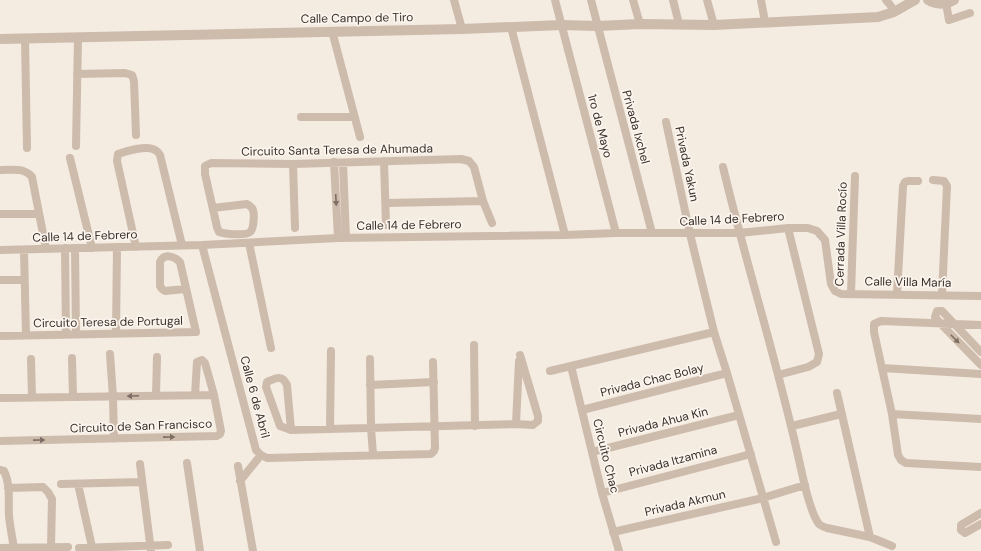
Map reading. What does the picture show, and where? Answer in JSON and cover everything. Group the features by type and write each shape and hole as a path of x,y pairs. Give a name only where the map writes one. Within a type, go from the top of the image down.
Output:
{"street":[{"path":"454,0 462,29"},
{"name":"1ro de Mayo","path":"555,0 616,233"},
{"name":"Privada Ixchel","path":"591,0 652,233"},
{"path":"634,0 640,24"},
{"path":"673,0 678,20"},
{"path":"707,0 714,24"},
{"path":"761,0 765,22"},
{"name":"Calle Campo de Tiro","path":"0,39 462,29 561,25 598,26 678,20 714,24 765,22 878,17 894,12 915,0"},
{"path":"928,0 940,4 950,2 949,20 970,13"},
{"path":"511,27 565,235"},
{"path":"332,31 360,137"},
{"path":"76,146 78,38"},
{"path":"25,39 27,148"},
{"path":"77,74 125,73 132,75 134,81 136,135"},
{"path":"301,117 354,117"},
{"name":"Privada Yakun","path":"666,122 690,234 714,332 776,542"},
{"path":"136,246 117,161 118,154 126,150 150,148 156,150 160,155 182,245"},
{"path":"70,158 92,248"},
{"name":"Circuito Santa Teresa de Ahumada","path":"213,208 205,174 206,166 211,163 293,164 462,159 469,161 474,167 483,201"},
{"path":"384,161 386,225"},
{"path":"334,162 342,238"},
{"path":"342,238 343,162"},
{"path":"293,164 295,228"},
{"path":"723,167 739,233 792,426 805,485 816,520 820,526 870,537 892,546"},
{"path":"0,170 20,170 28,172 32,177 46,249"},
{"name":"Cerrada Villa Rocío","path":"851,293 855,176"},
{"path":"897,294 903,186 904,182 908,180 918,181"},
{"path":"933,180 944,181 947,186 942,295"},
{"path":"386,203 483,201 492,223"},
{"path":"247,204 251,206 253,209 252,231 241,234 225,234 219,232 213,208 247,204"},
{"path":"0,214 39,214"},
{"path":"778,375 808,367 817,362 819,354 788,228"},
{"name":"Calle 14 de Febrero","path":"0,250 202,245 342,238 616,233 739,233 788,228 808,228 817,231 825,240 831,284 835,292"},
{"path":"249,243 271,348"},
{"name":"Calle 6 de Abril","path":"202,245 256,450 261,455 267,458 373,454 431,454 435,448 435,426"},
{"path":"116,333 117,247"},
{"path":"65,248 66,334"},
{"path":"75,248 76,334"},
{"path":"24,250 26,335"},
{"name":"Circuito Teresa de Portugal","path":"0,336 196,332 180,262 174,257 165,257 161,259 160,286 162,289 165,291 185,289"},
{"path":"0,280 24,280"},
{"name":"Calle Villa María","path":"835,292 841,294 981,296"},
{"path":"981,352 942,311 937,311 935,317 981,365"},
{"path":"981,325 881,321 874,324 874,332 892,414 898,455 901,460 906,463 981,467"},
{"path":"550,371 714,332"},
{"path":"474,345 475,426"},
{"path":"330,429 331,351"},
{"path":"110,354 114,438"},
{"path":"291,430 287,385 285,380 281,378 267,382 266,387 280,426 291,430 516,424 533,425 538,422 538,416 520,355 516,424"},
{"path":"156,396 157,356"},
{"path":"72,358 73,397"},
{"path":"31,359 32,398"},
{"path":"0,398 214,395 205,363 202,360 197,362 196,395"},
{"path":"370,360 373,454"},
{"path":"433,362 435,426"},
{"name":"Circuito Chac","path":"571,366 602,493 619,551"},
{"path":"882,368 981,374"},
{"name":"Privada Chac Bolay","path":"582,410 727,373"},
{"path":"370,385 434,382"},
{"path":"837,393 870,537"},
{"name":"Circuito de San Francisco","path":"0,441 217,436 221,431 214,395"},
{"path":"792,426 842,414"},
{"path":"892,414 981,419"},
{"name":"Privada Ahua Kin","path":"592,452 739,415"},
{"name":"Privada Itzamina","path":"602,493 751,454"},
{"path":"240,481 261,455"},
{"path":"187,463 200,551"},
{"path":"140,464 151,548"},
{"path":"238,466 253,551"},
{"path":"0,470 4,471 7,476 9,515 14,548"},
{"path":"61,484 142,482"},
{"path":"78,484 92,547"},
{"name":"Privada Akmun","path":"613,532 763,498 805,485"},
{"path":"8,488 43,487 48,492 52,499 51,547"},
{"path":"981,513 961,525 962,530 965,533 981,524"},
{"path":"79,548 151,548 168,545"},
{"path":"0,548 68,547"}]}
